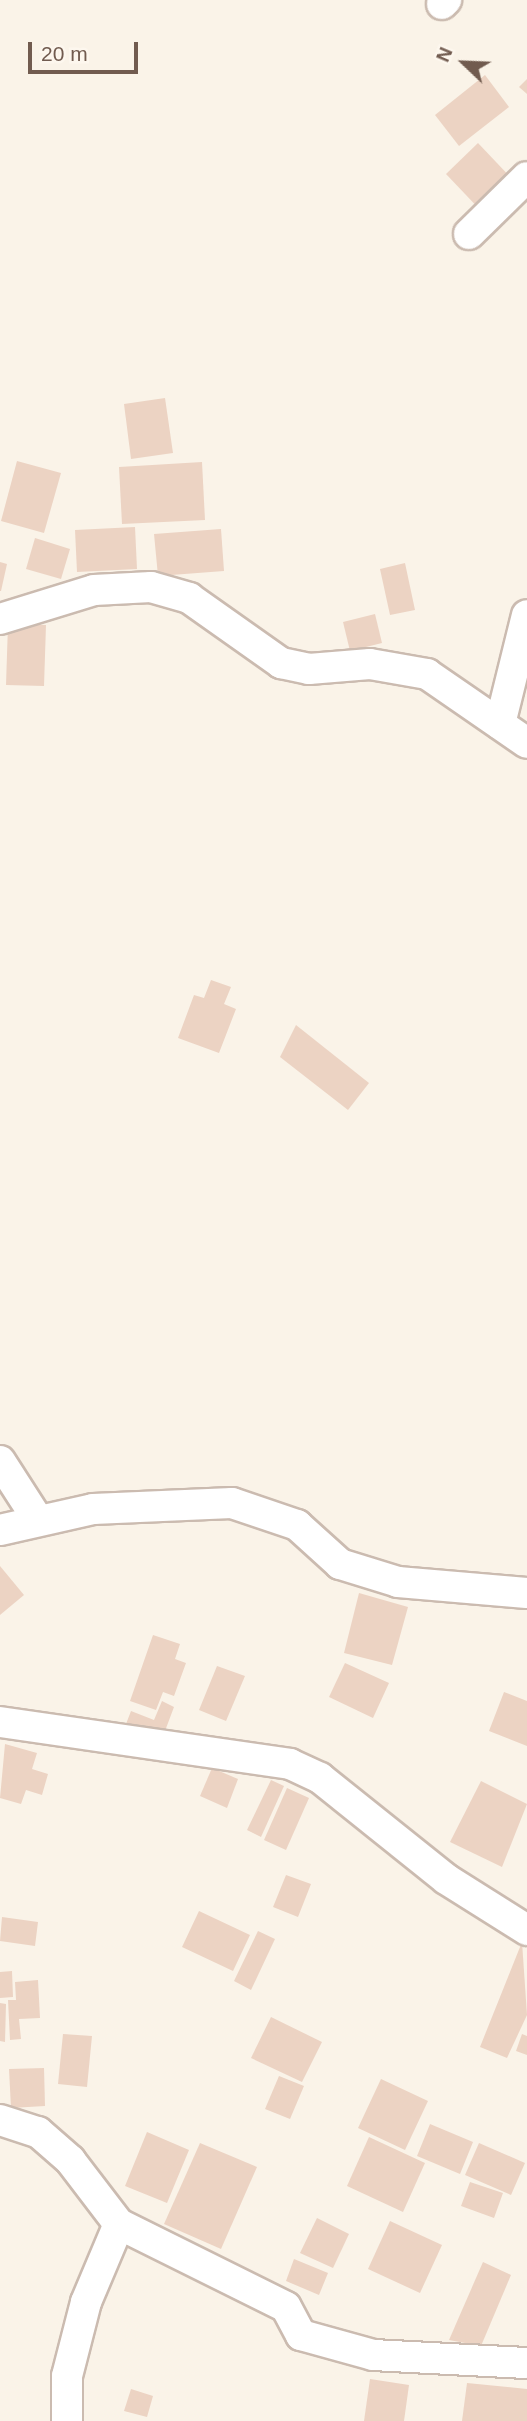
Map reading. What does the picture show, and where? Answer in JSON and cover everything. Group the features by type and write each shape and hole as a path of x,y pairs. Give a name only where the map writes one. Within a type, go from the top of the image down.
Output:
{"street":[{"path":"469,234 527,177"},
{"path":"0,619 94,590 151,587 189,598 281,663 309,669 370,664 427,674 527,743"},
{"path":"500,724 527,615"},
{"path":"0,1461 38,1520"},
{"path":"0,1530 93,1509 232,1503 298,1525 340,1564 387,1579 527,1593"},
{"path":"0,1722 290,1764 320,1778 446,1879 527,1930"},
{"path":"0,2119 38,2132 70,2160 119,2224 286,2306 301,2335 373,2355 527,2363"},
{"path":"67,2421 67,2376 86,2302 119,2224"}],"building":[{"path":"485,75 509,107 459,146 435,115"},
{"path":"527,79 527,94 519,87"},
{"path":"478,143 517,184 485,215 446,174"},
{"path":"165,398 173,453 131,459 124,404"},
{"path":"17,461 61,473 44,533 1,521"},
{"path":"202,462 205,520 122,524 119,467"},
{"path":"135,527 137,569 77,572 75,530"},
{"path":"221,529 224,571 158,576 154,534"},
{"path":"35,538 70,549 61,579 26,569"},
{"path":"0,562 7,564 1,591 0,591"},
{"path":"405,563 415,610 390,615 380,569"},
{"path":"375,614 382,643 350,651 343,622"},
{"path":"8,624 46,625 44,686 6,685"},
{"path":"211,980 231,987 224,1004 236,1009 219,1053 178,1038 194,995 204,998"},
{"path":"296,1025 369,1083 348,1110 280,1057"},
{"path":"0,1566 24,1595 0,1615"},
{"path":"359,1593 408,1607 392,1665 344,1653"},
{"path":"153,1635 180,1644 175,1659 186,1663 174,1696 163,1692 156,1710 130,1701"},
{"path":"345,1663 389,1683 373,1718 329,1697"},
{"path":"217,1666 245,1676 226,1721 199,1710"},
{"path":"504,1692 527,1701 527,1746 489,1731"},
{"path":"162,1701 174,1707 162,1739 126,1724 131,1711 154,1720"},
{"path":"5,1744 37,1753 32,1769 48,1774 42,1795 26,1790 21,1804 0,1798"},
{"path":"212,1768 238,1779 227,1808 200,1796"},
{"path":"271,1780 284,1786 261,1837 247,1830"},
{"path":"481,1781 527,1804 502,1867 450,1842"},
{"path":"287,1788 309,1798 286,1850 264,1840"},
{"path":"286,1875 311,1884 298,1917 273,1907"},
{"path":"199,1911 250,1935 233,1971 182,1947"},
{"path":"2,1917 38,1922 35,1946 0,1941"},
{"path":"258,1931 275,1939 251,1990 234,1981"},
{"path":"522,1942 527,2015 507,2058 480,2047"},
{"path":"12,1971 13,1997 0,1998 0,1972"},
{"path":"38,1980 40,2018 19,2019 21,2039 10,2040 8,2000 16,2000 15,1982"},
{"path":"0,2003 6,2004 5,2042 0,2041"},
{"path":"271,2017 322,2042 302,2082 251,2058"},
{"path":"63,2034 92,2036 87,2087 58,2084"},
{"path":"522,2034 527,2036 527,2055 516,2051"},
{"path":"44,2068 45,2106 11,2108 9,2069"},
{"path":"279,2076 304,2086 290,2119 265,2109"},
{"path":"381,2079 428,2101 405,2150 358,2128"},
{"path":"430,2124 473,2142 460,2174 417,2156"},
{"path":"147,2132 189,2150 167,2203 125,2186"},
{"path":"369,2137 425,2163 403,2212 347,2186"},
{"path":"200,2143 257,2167 221,2249 164,2224"},
{"path":"479,2143 525,2163 511,2195 465,2175"},
{"path":"470,2182 503,2193 494,2218 461,2206"},
{"path":"317,2218 349,2234 333,2268 300,2253"},
{"path":"390,2221 442,2245 420,2293 368,2269"},
{"path":"294,2259 328,2273 319,2295 286,2281"},
{"path":"483,2262 511,2275 481,2346 449,2340"},
{"path":"370,2379 409,2385 404,2421 364,2421"},
{"path":"467,2383 527,2389 527,2421 462,2421"},
{"path":"131,2389 153,2396 147,2417 124,2411"}]}
